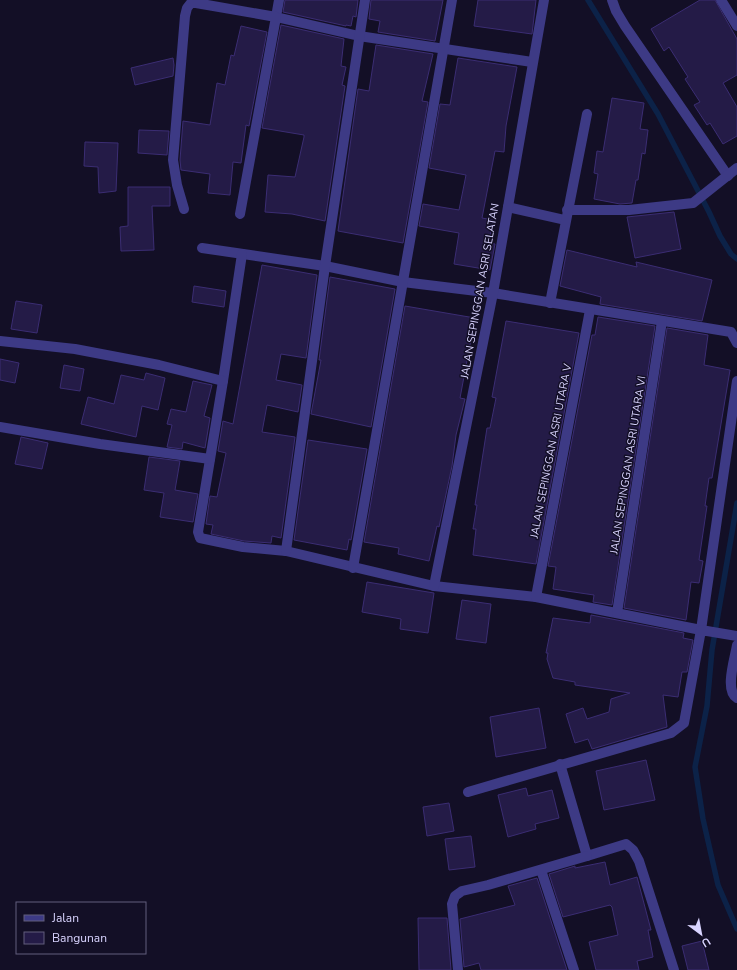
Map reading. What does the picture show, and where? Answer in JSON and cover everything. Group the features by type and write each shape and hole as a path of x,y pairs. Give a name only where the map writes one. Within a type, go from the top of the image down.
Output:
{"street":[{"path":"240,214 279,0"},
{"path":"286,551 325,266 365,0"},
{"path":"353,568 452,0"},
{"name":"JALAN SEPINGGAN ASRI SELATAN","path":"434,586 493,294 532,62 544,0"},
{"path":"612,0 616,11 625,26 728,176"},
{"path":"721,0 737,26"},
{"path":"184,209 177,185 173,160 187,8 191,3 276,17 359,36 532,62"},
{"path":"550,303 566,215 587,114"},
{"path":"508,207 566,215 693,203 737,168"},
{"path":"202,248 325,266 403,282 493,294 731,332 737,343"},
{"path":"242,254 198,532 200,538 243,547 286,551 434,586 536,597 702,630 736,639 730,691 737,698"},
{"name":"JALAN SEPINGGAN ASRI UTARA V","path":"536,597 590,310"},
{"name":"JALAN SEPINGGAN ASRI UTARA VI","path":"617,613 662,321"},
{"path":"0,341 75,349 159,365 223,381"},
{"path":"468,792 560,764 644,742 671,733 684,723 702,630 737,381"},
{"path":"0,427 100,444 210,459"},
{"path":"560,764 587,856"},
{"path":"458,970 452,904 455,896 462,891 541,870 626,844 632,850 639,862 674,970"},
{"path":"541,870 574,970"}],"building":[{"path":"285,0 358,0 356,17 353,16 351,26 346,26 283,12"},
{"path":"371,0 443,0 435,41 378,32 380,21 369,19"},
{"path":"478,0 536,0 532,34 474,26"},
{"path":"700,0 715,0 737,39 737,75 723,83 737,107 737,136 723,144 710,123 707,125 694,105 700,102 685,79 688,77 669,47 664,51 651,29"},
{"path":"281,25 344,39 341,66 346,67 342,85 345,86 325,221 292,214 265,212 268,175 295,177 304,137 304,135 262,128"},
{"path":"241,26 267,32 249,126 246,125 241,163 233,162 230,195 208,193 210,174 181,170 180,160 183,121 210,125 217,83 225,85 231,55 234,56"},
{"path":"376,45 433,54 422,101 428,102 403,243 338,231 358,89 369,91"},
{"path":"173,58 173,76 135,85 131,68"},
{"path":"458,58 517,67 506,126 504,152 495,151 482,218 493,220 489,243 495,244 490,270 454,264 459,233 419,226 423,204 459,210 466,175 429,168 440,104 450,105"},
{"path":"612,98 644,103 640,129 648,130 645,154 642,153 638,180 636,180 632,203 620,204 594,199 598,174 594,173 597,151 603,152"},
{"path":"139,130 169,131 167,155 138,153"},
{"path":"85,142 118,143 116,191 99,193 98,167 84,166"},
{"path":"128,187 170,187 170,206 152,206 154,250 121,251 120,227 128,226"},
{"path":"674,212 681,249 635,258 627,217"},
{"path":"567,250 637,267 636,262 712,280 702,321 600,304 601,297 560,286"},
{"path":"262,265 317,275 306,358 281,354 276,380 302,385 298,412 267,405 262,432 295,437 281,538 272,536 271,543 244,541 211,534 213,525 206,524 210,496 217,497 226,453 218,451 223,421 233,424"},
{"path":"330,277 395,289 371,427 311,414 321,360 319,360"},
{"path":"194,286 226,291 224,307 192,302"},
{"path":"16,301 42,305 37,333 11,329"},
{"path":"405,306 475,318 460,398 465,399 456,435 452,466 439,527 437,526 429,561 398,554 399,548 364,542"},
{"path":"598,317 655,326 612,605 593,602 594,595 553,589 556,567 548,566 592,335 595,335"},
{"path":"506,321 579,333 536,564 473,555 476,529 473,529 477,505 475,505 487,428 490,428 496,398 492,397"},
{"path":"667,328 708,335 704,365 730,370 712,478 709,478 705,506 707,506 699,560 703,561 699,583 691,582 686,620 624,608"},
{"path":"0,359 19,363 15,383 0,380"},
{"path":"64,365 84,369 80,391 60,388"},
{"path":"146,373 165,378 158,410 142,406 136,437 81,424 88,397 114,404 121,375 144,380"},
{"path":"193,381 212,385 204,416 210,418 205,448 183,442 182,449 167,447 172,425 167,424 171,409 186,412"},
{"path":"21,437 48,443 42,469 15,464"},
{"path":"308,440 367,449 351,540 349,539 347,550 294,540"},
{"path":"149,457 180,461 175,490 198,494 193,522 160,517 164,493 144,490"},
{"path":"367,582 434,593 428,633 400,629 401,619 362,612"},
{"path":"462,600 491,604 486,643 456,639"},
{"path":"591,615 684,633 683,638 693,640 687,672 682,672 678,697 663,695 667,727 592,749 588,739 575,743 566,714 583,708 587,719 609,712 611,699 630,693 575,685 575,682 553,678 547,659 548,653 546,653 553,618 590,623"},
{"path":"539,708 546,748 496,757 490,717"},
{"path":"646,760 655,800 604,810 596,771"},
{"path":"526,788 528,796 552,790 559,818 535,824 536,829 508,837 498,795"},
{"path":"449,803 454,831 427,836 423,807"},
{"path":"471,836 475,867 449,870 445,839"},
{"path":"605,862 610,885 637,877 651,930 648,930 653,957 637,961 639,970 596,970 589,942 618,935 612,907 610,905 563,917 549,874 575,866 575,868"},
{"path":"537,878 567,970 481,970 479,963 464,967 460,919 515,905 508,886"},
{"path":"418,918 447,918 451,970 419,970"},
{"path":"702,941 709,970 688,970 682,946"}],"waterway":[{"path":"588,0 658,114 720,236 731,254 737,259"},
{"path":"737,503 712,650 707,706 695,767 703,819 718,885 737,929"}]}
